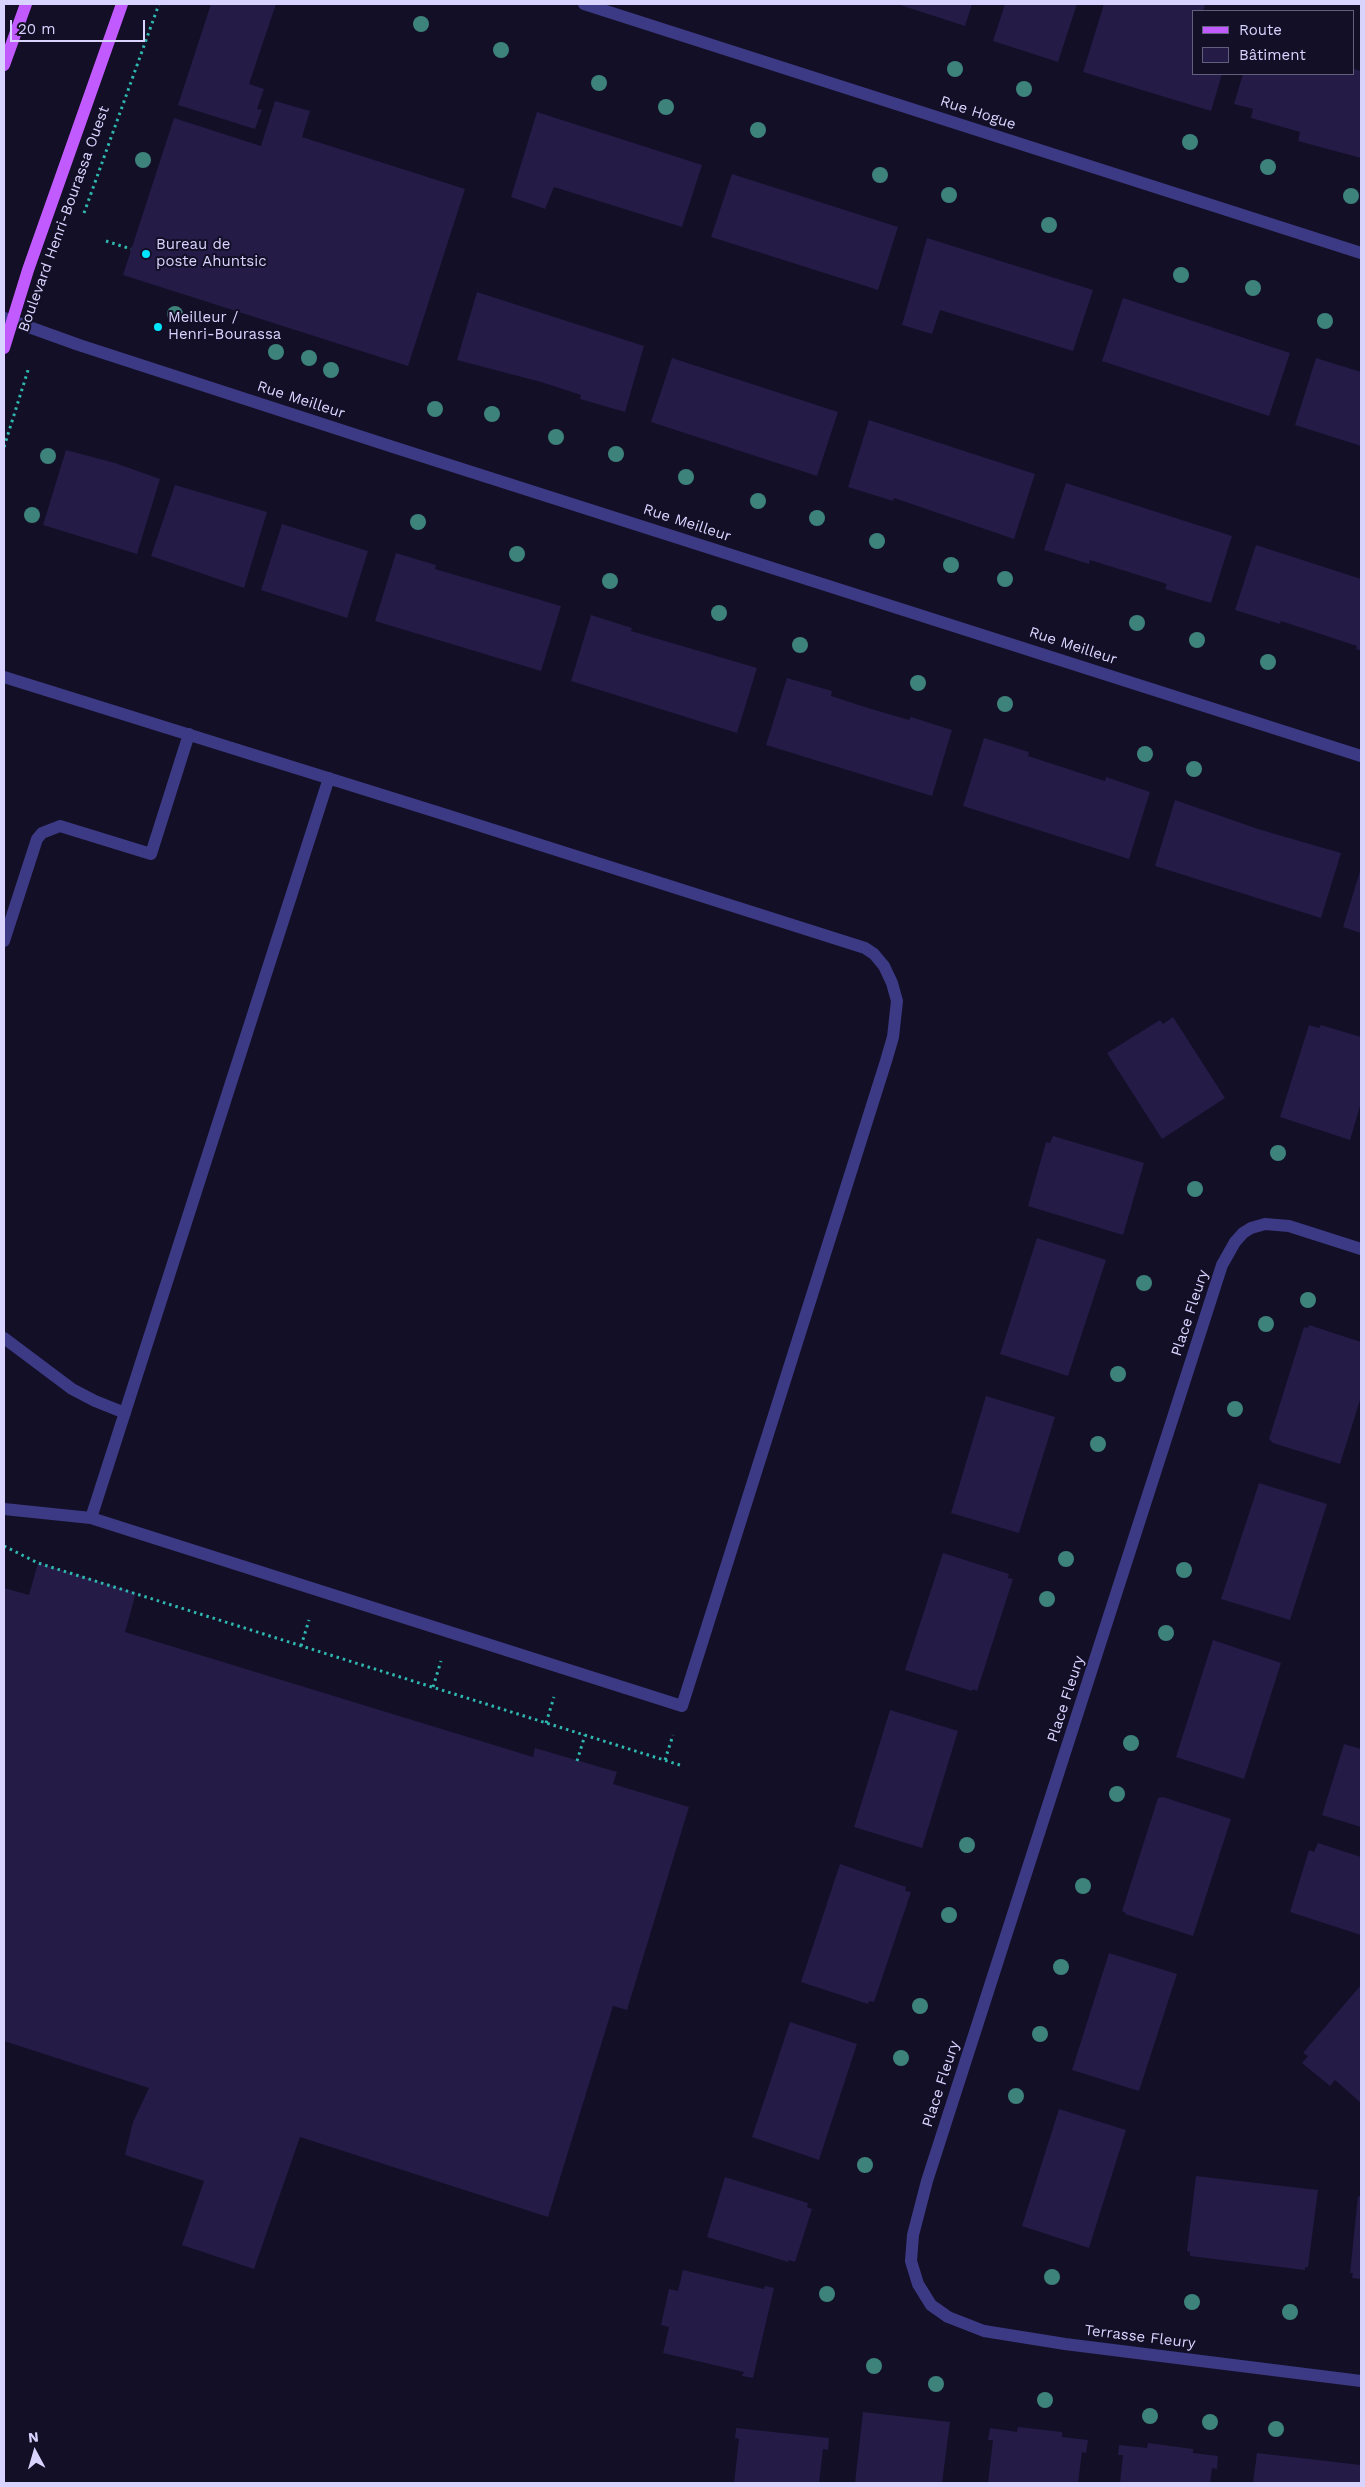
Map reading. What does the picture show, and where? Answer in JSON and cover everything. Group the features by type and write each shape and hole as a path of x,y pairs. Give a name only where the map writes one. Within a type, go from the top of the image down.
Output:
{"main road":[{"path":"4,65 26,4"},
{"name":"Boulevard Henri-Bourassa Ouest","path":"4,348 8,319 122,4"}],"street":[{"name":"Rue Hogue","path":"584,4 1361,253"},
{"name":"Rue Meilleur","path":"8,319 390,446 1361,756"},
{"path":"4,677 864,948 874,954 884,966 892,983 897,1001 896,1016 886,1061 682,1706 91,1518 4,1509"},
{"path":"4,941 37,839 42,833 60,826 151,854 188,734"},
{"path":"91,1518 329,778"},
{"name":"Place Fleury","path":"925,2298 916,2279 911,2261 913,2235 922,2201 1222,1265 1232,1247 1244,1233 1251,1228 1265,1224 1289,1226 1361,1249"},
{"path":"4,1338 72,1389 95,1402 125,1413"},
{"name":"Terrasse Fleury","path":"925,2298 948,2317 971,2328 999,2335 1361,2381"}],"path":[{"name":"Boulevard Henri-Bourassa Ouest","path":"82,217 159,4"},
{"path":"106,241 131,249"},
{"name":"Boulevard Henri-Bourassa Ouest","path":"4,448 41,331"},
{"path":"4,1546 38,1563 683,1766"},
{"path":"577,1761 586,1735"}],"building":[{"path":"211,4 276,4 249,84 264,89 257,109 262,110 255,129 178,105"},
{"path":"897,4 972,4 965,26"},
{"path":"1005,4 1077,4 1058,62 993,41"},
{"path":"1104,4 1205,5 1203,10 1192,10 1192,75 1222,75 1211,111 1083,72"},
{"path":"1355,69 1361,71 1361,158 1298,141 1300,132 1251,118 1253,109 1234,104 1243,75 1355,75"},
{"path":"275,101 310,111 302,137 465,189 408,366 123,275 174,118 261,146"},
{"path":"537,112 702,165 682,227 554,187 545,209 511,197"},
{"path":"732,174 898,227 878,290 711,237"},
{"path":"927,238 1093,290 1073,351 940,310 932,334 902,325"},
{"path":"477,292 644,346 625,412 580,399 581,395 541,382 457,360"},
{"path":"1123,298 1290,353 1269,416 1102,361"},
{"path":"672,358 838,412 817,476 651,422"},
{"path":"1316,358 1361,372 1361,446 1295,425"},
{"path":"869,420 1035,474 1014,539 894,498 893,501 848,487"},
{"path":"66,450 115,463 160,479 137,554 43,525"},
{"path":"1066,483 1232,536 1211,603 1165,589 1167,584 1090,560 1089,564 1044,550"},
{"path":"175,485 267,512 244,588 151,556"},
{"path":"282,524 368,551 347,618 261,590"},
{"path":"1256,545 1361,579 1361,651 1356,649 1357,646 1281,621 1280,624 1235,610"},
{"path":"396,553 436,565 435,569 561,606 541,671 375,621"},
{"path":"591,615 632,628 631,631 757,668 737,733 571,681"},
{"path":"787,678 832,691 831,696 868,708 909,720 911,717 952,730 932,796 766,745"},
{"path":"984,738 1029,752 1028,756 1105,781 1106,777 1150,792 1129,859 963,806"},
{"path":"1175,800 1258,829 1341,853 1321,918 1155,866"},
{"path":"1361,868 1361,933 1343,927"},
{"path":"1173,1017 1225,1098 1162,1139 1107,1053 1160,1020 1163,1024"},
{"path":"1309,1025 1319,1028 1321,1025 1361,1037 1361,1103 1350,1140 1280,1117"},
{"path":"1053,1136 1144,1163 1123,1235 1028,1206 1046,1142 1050,1143"},
{"path":"1037,1238 1106,1260 1068,1376 1000,1354"},
{"path":"1309,1325 1361,1342 1361,1397 1340,1464 1273,1443 1269,1439 1304,1327 1308,1328"},
{"path":"986,1396 1055,1417 1019,1533 951,1513"},
{"path":"1259,1483 1327,1504 1290,1620 1221,1599"},
{"path":"943,1553 1009,1574 1008,1578 1013,1579 977,1691 905,1670"},
{"path":"38,1563 136,1593 125,1632 533,1757 535,1748 617,1772 613,1784 689,1807 627,2010 613,2006 548,2217 300,2137 254,2269 182,2245 204,2181 125,2155 133,2122 149,2088 4,2041 4,1588 29,1595"},
{"path":"1213,1640 1281,1663 1244,1779 1176,1757"},
{"path":"890,1710 958,1731 922,1848 854,1827"},
{"path":"1344,1744 1361,1749 1361,1827 1322,1815"},
{"path":"1163,1797 1231,1819 1193,1936 1125,1914 1122,1911 1158,1798"},
{"path":"1318,1843 1361,1857 1361,1935 1290,1912 1309,1850 1314,1852"},
{"path":"840,1864 906,1887 905,1891 911,1892 874,2002 869,2001 868,2004 801,1982"},
{"path":"1109,1953 1177,1974 1139,2091 1072,2070"},
{"path":"1361,1985 1361,2103 1335,2080 1330,2086 1302,2063 1308,2056 1303,2053"},
{"path":"790,2022 857,2044 819,2160 752,2137"},
{"path":"1059,2109 1126,2130 1089,2248 1022,2226"},
{"path":"1196,2176 1318,2190 1308,2267 1305,2267 1305,2270 1190,2256 1190,2252 1187,2251"},
{"path":"725,2177 808,2203 807,2207 812,2209 795,2262 789,2260 788,2262 707,2237"},
{"path":"1358,2196 1361,2197 1361,2279 1352,2278 1353,2273 1350,2273"},
{"path":"683,2270 764,2289 765,2286 774,2288 753,2378 742,2376 744,2372 663,2353 669,2327 661,2325 669,2289 678,2291"},
{"path":"863,2412 950,2422 942,2483 855,2483"},
{"path":"1018,2427 1062,2432 1062,2437 1088,2440 1086,2453 1082,2452 1078,2483 988,2483 993,2440 988,2440 990,2428 1017,2432"},
{"path":"736,2428 829,2438 828,2450 823,2449 819,2483 734,2483 739,2439 735,2438"},
{"path":"1148,2443 1193,2449 1193,2453 1218,2456 1217,2469 1212,2468 1210,2483 1120,2483 1123,2455 1118,2455 1119,2445 1147,2448"},
{"path":"1257,2453 1361,2465 1361,2483 1253,2483"}],"place":[{"name":"Bureau de poste Ahuntsic","path":"146,254"},
{"name":"Meilleur / Henri-Bourassa","path":"158,327"}]}
